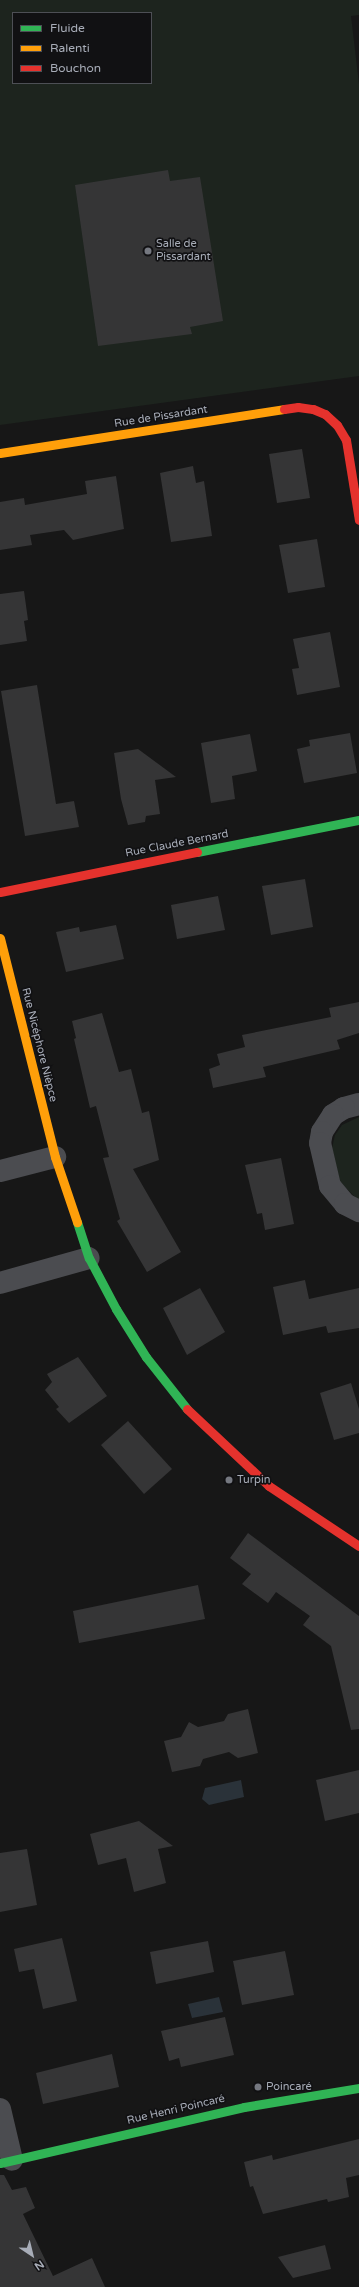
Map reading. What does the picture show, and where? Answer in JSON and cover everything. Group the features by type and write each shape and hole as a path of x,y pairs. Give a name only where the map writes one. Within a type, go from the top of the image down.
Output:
{"street":[{"name":"Rue de Pissardant","path":"0,453 298,407 313,409 325,414 337,425 346,440 359,520"},
{"name":"Rue Claude Bernard","path":"0,892 359,820"},
{"name":"Rue Nicéphore Nièpce","path":"0,938 55,1157 88,1258"},
{"path":"359,1104 344,1108 333,1115 322,1132 320,1143 330,1186 344,1204 359,1211"},
{"path":"0,1171 55,1157"},
{"path":"0,1283 88,1258 116,1309 146,1357 187,1410 269,1486 359,1546"},
{"name":"Rue Henri Poincaré","path":"6,2161 244,2107 359,2088"},
{"path":"0,2109 6,2161"}],"shaded area":[{"path":"0,0 359,0 359,15 351,16 359,84 359,376 0,425"},
{"path":"359,1117 359,1201 340,1182 332,1148 335,1135 342,1125"},
{"path":"241,1780 244,1797 209,1805 202,1799 205,1788"},
{"path":"219,1997 223,2012 192,2018 188,2004"}],"building":[{"name":"Salle de Pissardant","path":"168,170 170,181 200,177 223,321 190,327 192,334 98,346 75,185"},
{"path":"302,449 310,498 277,503 269,454"},
{"path":"193,466 196,483 204,481 212,536 171,542 160,473"},
{"path":"116,476 124,529 73,540 64,530 30,535 32,545 0,550 0,502 24,498 25,505 87,494 85,481"},
{"path":"317,539 325,587 288,593 279,545"},
{"path":"24,591 28,620 24,621 27,641 0,645 0,594"},
{"path":"330,632 340,687 297,695 292,669 299,668 293,639"},
{"path":"37,685 56,804 74,801 79,827 25,836 1,691"},
{"path":"350,733 357,773 304,783 297,749 310,746 309,740"},
{"path":"250,734 257,771 232,776 235,799 211,803 201,743"},
{"path":"138,749 176,777 155,780 160,814 146,816 145,822 128,825 121,799 114,753"},
{"path":"305,879 313,927 271,935 262,886"},
{"path":"218,896 225,930 177,939 171,905"},
{"path":"116,925 124,959 66,972 56,932 79,927 80,932"},
{"path":"359,1002 359,1033 337,1040 340,1049 263,1067 266,1077 213,1088 209,1069 220,1065 217,1054 245,1047 242,1035 331,1017 329,1008"},
{"path":"102,1013 119,1072 131,1069 142,1113 149,1111 159,1160 133,1169 181,1252 147,1272 117,1221 120,1219 103,1158 109,1157 96,1106 90,1108 74,1039 76,1038 72,1021"},
{"path":"281,1158 294,1224 265,1230 262,1213 257,1214 245,1165"},
{"path":"305,1280 309,1299 359,1288 359,1328 328,1333 326,1326 283,1335 273,1287"},
{"path":"200,1288 225,1332 187,1355 163,1308"},
{"path":"78,1357 107,1396 69,1423 56,1409 59,1407 45,1390 52,1382 47,1374"},
{"path":"351,1383 359,1409 359,1433 334,1440 320,1393"},
{"path":"128,1421 172,1469 144,1494 101,1445"},
{"path":"248,1533 359,1616 359,1729 351,1730 331,1646 303,1625 310,1616 276,1592 268,1603 242,1584 251,1574 230,1558"},
{"path":"198,1585 205,1619 79,1643 73,1611"},
{"path":"248,1709 258,1753 238,1758 229,1752 203,1759 200,1766 172,1772 164,1741 181,1737 189,1722 198,1727 224,1721 228,1714"},
{"path":"359,1770 359,1813 325,1821 316,1780"},
{"path":"139,1821 173,1846 158,1849 166,1883 134,1892 126,1858 98,1865 90,1834"},
{"path":"27,1849 37,1905 0,1912 0,1853"},
{"path":"62,1938 77,2001 43,2009 34,1969 19,1972 14,1949"},
{"path":"208,1941 214,1972 156,1984 150,1952"},
{"path":"285,1951 294,1995 242,2005 233,1961"},
{"path":"225,2017 234,2055 181,2067 179,2058 169,2061 161,2031"},
{"path":"112,2054 119,2087 43,2104 36,2073"},
{"path":"359,2139 359,2175 346,2178 349,2197 328,2202 327,2199 263,2214 253,2186 250,2187 244,2162 272,2155 273,2160"},
{"path":"0,2175 4,2175 12,2190 26,2187 35,2208 23,2214 53,2276 92,2258 105,2287 0,2287"},
{"path":"325,2245 331,2269 293,2278 278,2257"}],"traffic: fast":[{"path":"197,852 359,820"},
{"path":"77,1222 89,1258 116,1309 146,1357 187,1409"},
{"path":"0,2163 244,2107 359,2088"}],"traffic: slow":[{"path":"0,453 284,409"},
{"path":"0,938 55,1157 77,1222"}],"traffic: jam":[{"path":"284,409 298,407 313,409 325,414 337,425 346,440 359,520"},
{"path":"0,892 197,852"},
{"path":"187,1409 269,1486 359,1546"}],"place":[{"name":"Salle de Pissardant","path":"148,251"},
{"name":"Turpin","path":"229,1480"},
{"name":"Poincaré","path":"258,2087"}]}
